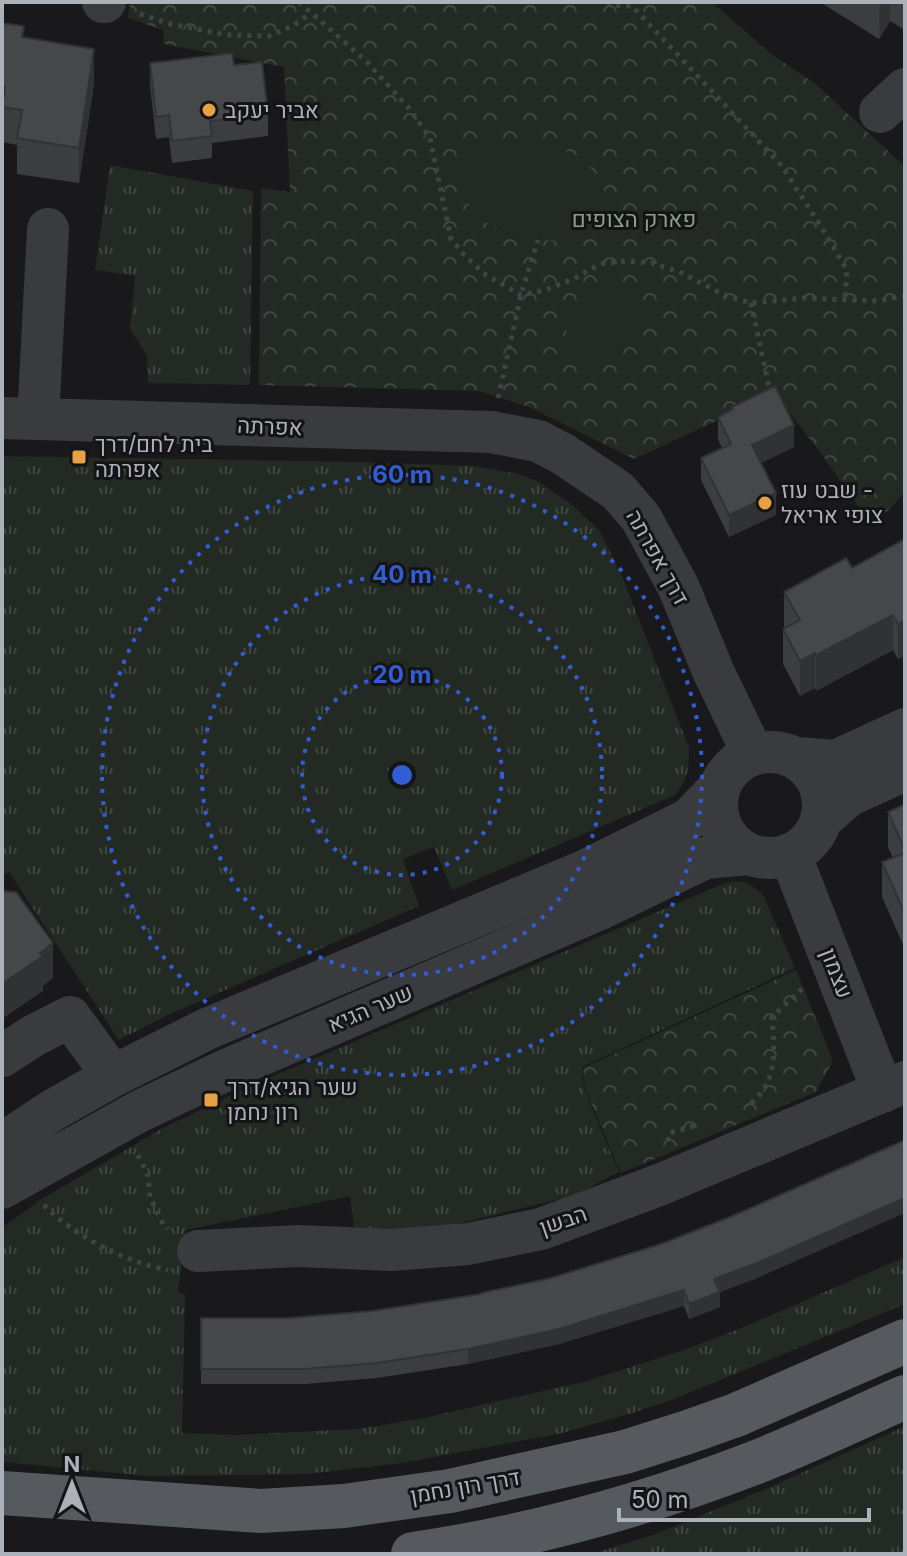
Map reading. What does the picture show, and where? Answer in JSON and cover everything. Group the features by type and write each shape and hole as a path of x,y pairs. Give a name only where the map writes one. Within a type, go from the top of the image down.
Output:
{"main road":[{"name":"דרך רון נחמן","path":"2,1493 261,1511 344,1506 450,1491 625,1452 688,1432 736,1415 905,1341"},
{"path":"413,1554 541,1529 655,1497 757,1462 905,1397"}],"street":[{"path":"20,418 48,229"},
{"name":"אפרתה","path":"20,418 494,419"},
{"name":"דרך אפרתה","path":"494,419 563,454 618,491 641,518 678,586 714,673 753,754"},
{"path":"796,758 811,769 821,785 824,804 822,819 814,836 801,849 784,857 766,858 748,854 733,843 722,828 716,808 718,789 727,773 740,760 753,754 779,752 796,758 835,761 905,729"},
{"path":"822,819 848,796 905,770"},
{"name":"שער הגיא","path":"2,1144 113,1076 209,1028 584,871 689,819 718,789"},
{"name":"שער הגיא","path":"21,1194 138,1112 226,1070 600,909 705,858 748,854"},
{"name":"עצמון","path":"790,854 894,1087"},
{"path":"2,1056 70,1017 113,1076"},
{"name":"הבשן","path":"186,1261 298,1246 392,1250 468,1244 541,1229 659,1185 894,1087"}],"path":[{"path":"104,2 171,24 227,35 270,36 311,13"},
{"path":"299,2 367,62 408,107 430,138 451,239 486,275 521,295 546,290 600,264 625,261 652,263 682,273 724,295 751,303 805,298 877,301 905,296"},
{"path":"607,2 614,5 632,4 781,165 847,270 845,299"},
{"path":"494,419 521,295 538,240"},
{"path":"751,303 771,396"},
{"path":"743,1109 766,1088 772,1074 772,1017 808,985"},
{"path":"659,1185 669,1133 700,1124"},
{"path":"21,1194 87,1239 128,1257 163,1269 186,1261 178,1239 163,1224 150,1197 148,1176 137,1151"}],"green space":[{"name":"פארק הצופים","path":"130,2 712,2 770,53 817,85 905,167 905,491 889,510 869,522 775,394 634,459 529,407 479,391 259,385 261,188 290,192 284,67 164,44 163,30 128,18"},
{"path":"508,139 546,142 581,158 603,182 607,209 591,230 559,241 522,239 487,223 464,199 461,172 477,150"},
{"path":"110,165 253,191 250,385 148,383 147,356 130,328 135,276 95,270"},
{"path":"628,280 657,321 590,366 561,324"},
{"path":"2,456 475,466 537,481 570,503 599,530 622,576 689,748 683,784 675,795 452,890 434,847 403,859 419,906 170,1014 119,1040 9,872 2,876"},
{"path":"735,881 751,886 764,897 795,968 582,1067 584,1089 619,1172 573,1196 431,1230 403,1232 354,1227 350,1196 186,1230 178,1292 185,1294 182,1433 236,1435 358,1429 424,1418 587,1381 744,1327 905,1257 905,1304 674,1399 632,1413 562,1433 402,1463 306,1474 147,1476 2,1462 2,1228 40,1200 165,1127 253,1085"},
{"path":"796,970 832,1063 816,1092 621,1173 585,1089 583,1068"},
{"path":"905,1426 905,1554 591,1554 653,1535 768,1488"}],"building":[{"path":"2,23 24,26 22,37 94,49 79,148 17,138 22,110 2,107 5,87 2,86"},
{"name":"אביר יעקב","path":"232,53 234,65 262,62 268,114 210,121 212,136 172,141 169,115 156,117 150,63"},
{"path":"775,386 794,425 752,445 776,493 729,515 701,458 731,444 718,417"},
{"path":"905,539 905,620 898,624 893,615 800,661 783,629 800,620 784,592 846,558 852,568"},
{"path":"905,804 905,850 888,812"},
{"path":"905,853 905,914 882,862"},
{"path":"2,891 16,892 53,943 40,953 43,956 2,984"},
{"path":"905,1140 905,1198 714,1279 720,1292 689,1304 684,1290 559,1329 468,1349 377,1363 305,1369 201,1369 201,1318 288,1318 372,1311 481,1294 551,1278 661,1244"}],"place":[{"name":"אביר יעקב","path":"209,110"},
{"name":"בית לחם/דרך אפרתה","path":"79,457"},
{"name":"שבט עוז - צופי אריאל","path":"765,503"},
{"name":"שער הגיא/דרך רון נחמן","path":"211,1100"}]}
